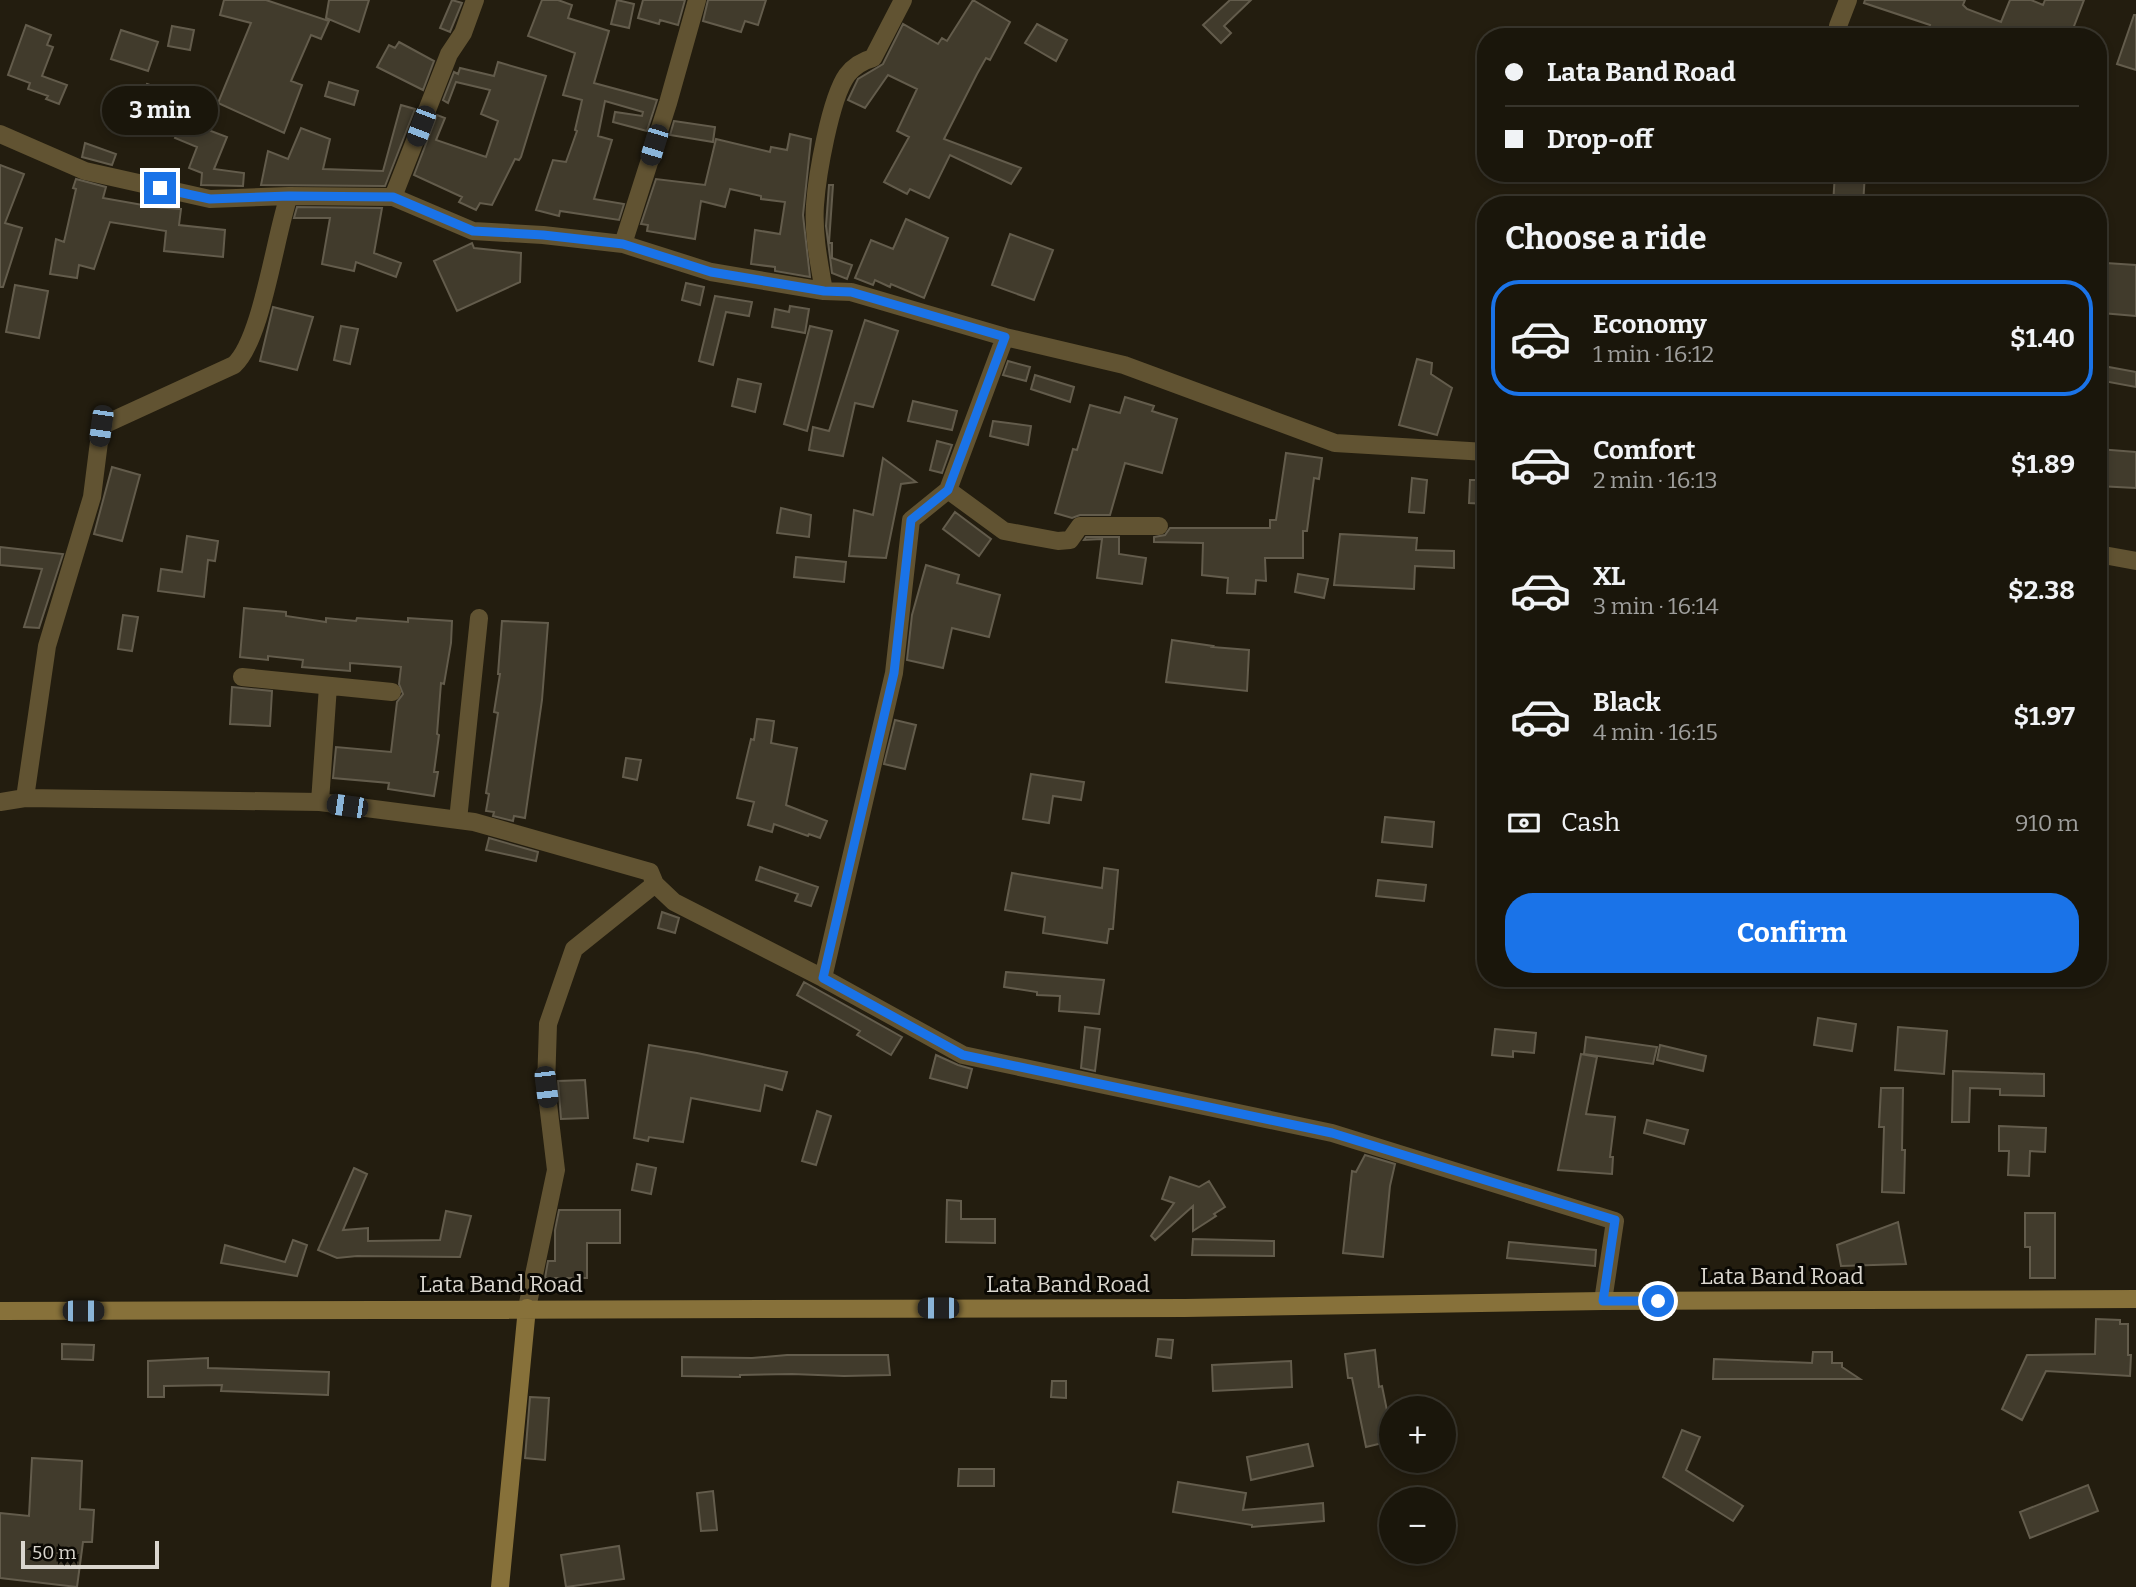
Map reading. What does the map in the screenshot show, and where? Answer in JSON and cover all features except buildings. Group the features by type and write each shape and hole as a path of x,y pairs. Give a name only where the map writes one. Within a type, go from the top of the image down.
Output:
{"main road":[{"name":"Lata Band Road","path":"0,1311 1185,1308 1603,1301 2136,1298"},
{"path":"500,1587 527,1308"}],"street":[{"path":"393,197 449,54 463,33 475,0"},
{"path":"623,244 668,103 697,0"},
{"path":"824,291 816,246 815,206 836,101 846,76 860,61 873,58 903,0"},
{"path":"1838,26 1848,0"},
{"path":"0,134 85,171 210,199 289,196 393,197 473,231 623,244 711,272 824,291 851,292 1005,337 1124,365 1335,443 1477,451"},
{"path":"25,798 47,646 92,497 101,426 234,365 244,356 264,297 289,196"},
{"path":"823,978 894,673 911,520 948,490 1005,337"},
{"path":"948,490 1004,531 1058,541 1070,540 1080,526 1159,526"},
{"path":"2107,556 2136,561"},
{"path":"458,820 479,618"},
{"path":"242,677 392,692"},
{"path":"320,802 328,685"},
{"path":"0,802 25,798 320,802 474,822 650,872 655,884 674,902 823,978 963,1055 1332,1133 1615,1220 1603,1301"},
{"path":"527,1308 556,1170 546,1087 548,1024 574,949 655,884"}],"route":[{"path":"160,188 210,199 289,196 393,197 473,231 623,244 711,272 824,291 851,292 1005,337 948,490 911,520 894,673 823,978 963,1055 1332,1133 1615,1220 1603,1301 1658,1301"}]}
